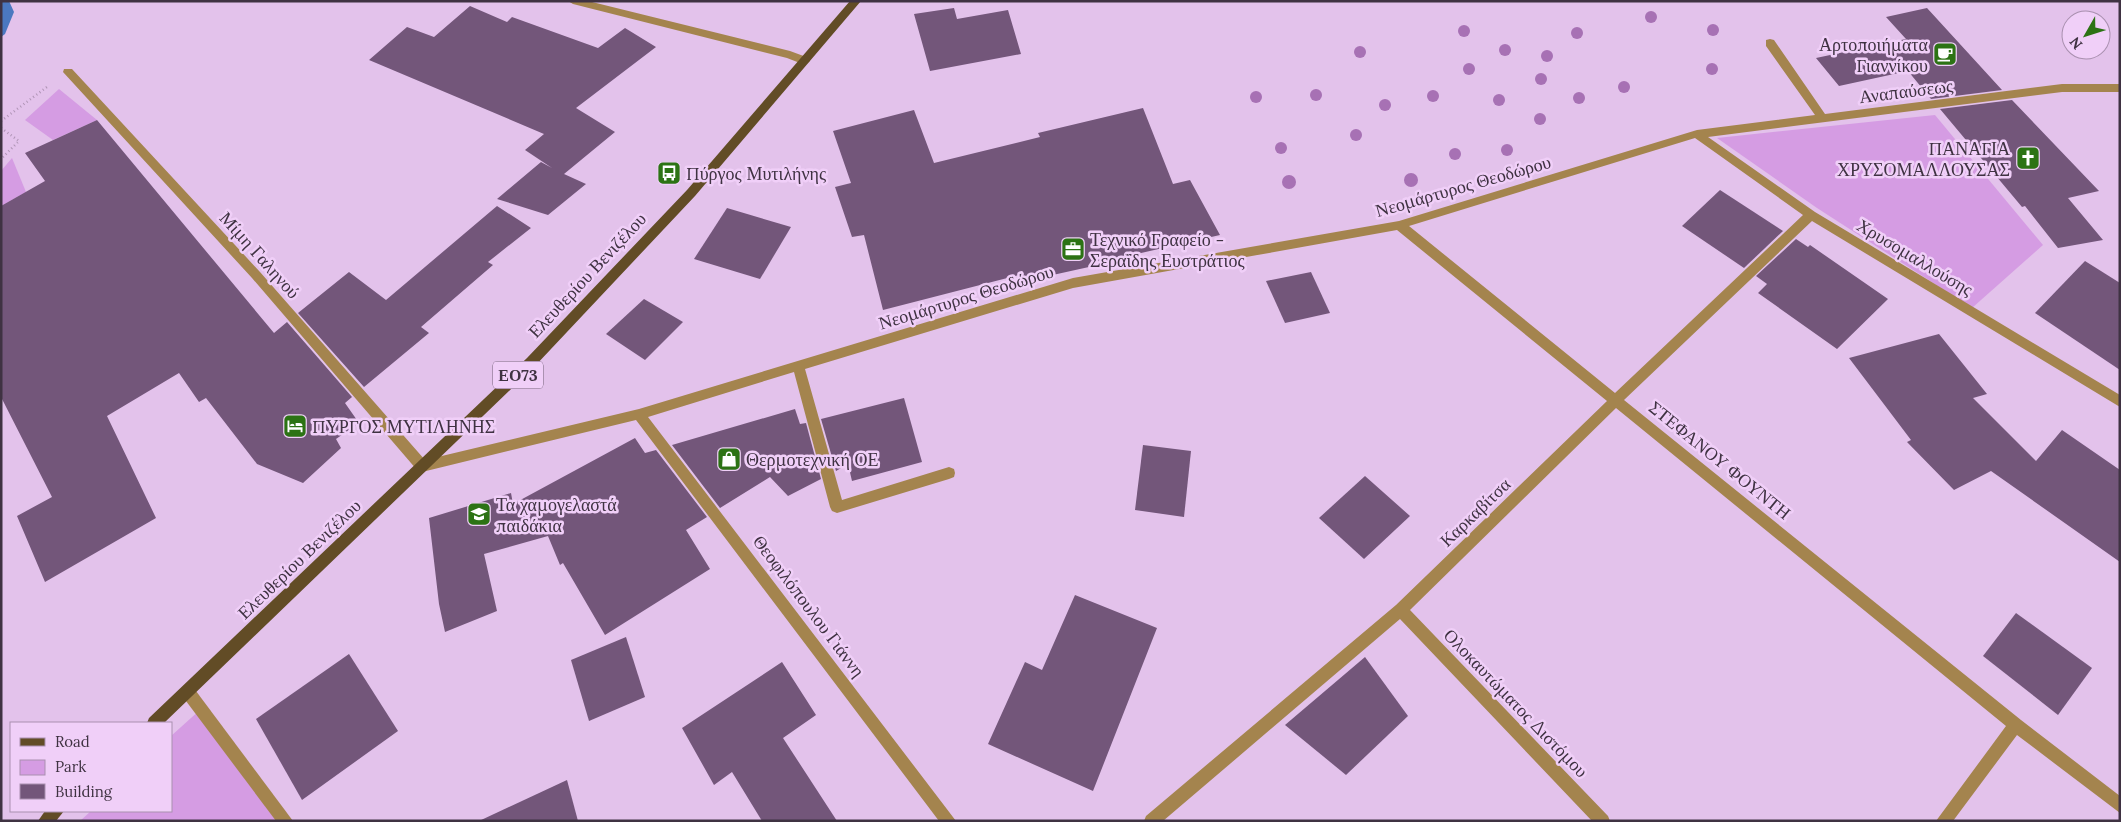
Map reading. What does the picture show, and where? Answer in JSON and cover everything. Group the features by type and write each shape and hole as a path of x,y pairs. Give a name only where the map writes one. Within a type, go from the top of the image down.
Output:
{"main road":[{"name":"Ελευθερίου Βενιζέλου","path":"155,722 531,362 691,193 856,1"},
{"path":"45,821 55,812"}],"street":[{"path":"572,1 790,55 805,61"},
{"path":"1770,43 1823,119"},
{"name":"Μίμη Γαληνού","path":"68,72 256,275 422,466"},
{"name":"Αναπαύσεως","path":"1697,134 2062,88 2120,88"},
{"name":"Νεομάρτυρος Θεοδώρου","path":"422,466 640,414 1074,283 1399,225 1697,134"},
{"name":"Χρυσομαλλούσης","path":"1697,134 1811,215 2120,402"},
{"name":"Καρκαβίτσα","path":"1151,821 1401,610 1616,400 1811,215"},
{"name":"ΣΤΕΦΑΝΟΥ ΦΟΥΝΤΗ","path":"1399,225 2016,725 2120,806"},
{"path":"798,366 837,507 949,473"},
{"name":"Θεοφιλόπουλου Γιάννη","path":"640,414 950,821"},
{"name":"Ολοκαυτώματος Διστόμου","path":"1401,610 1604,821"},
{"path":"188,692 286,821"},
{"path":"1942,821 2016,725"}],"path":[{"path":"1,121 68,72"},
{"path":"1,128 19,141 1,159"}],"green space":[{"path":"59,89 97,120 53,140 25,120"},
{"path":"1935,115 2043,245 1972,308 1817,208 1717,138"},
{"path":"12,158 26,192 1,206 1,171"},
{"path":"201,709 286,821 80,821 90,812 172,812 172,735"}],"water":[{"path":"1,1 9,1 14,12 5,34 1,37"}],"building":[{"path":"470,6 507,22 512,17 598,48 625,28 656,47 576,108 615,132 564,174 586,184 548,215 497,199 541,162 552,168 525,150 544,134 369,60 407,27 434,37"},
{"path":"954,8 957,19 1008,10 1021,54 930,71 914,14"},
{"path":"1927,8 2002,90 1931,99 1908,71 1839,86 1816,58 1906,39 1886,17"},
{"path":"2012,100 2099,191 2068,198 2103,240 2058,248 2025,206 2022,207 1940,109"},
{"path":"1143,108 1173,184 1190,180 1220,235 1021,282 1019,275 883,310 864,235 852,237 835,187 851,183 833,131 914,110 934,163 1040,137 1038,133"},
{"path":"97,120 274,333 287,322 352,397 345,403 359,423 336,439 341,448 303,483 257,464 206,398 199,402 179,373 107,416 156,518 45,582 17,516 52,497 1,397 1,206 45,181 25,153"},
{"path":"1720,190 1783,231 1744,268 1682,226"},
{"path":"497,206 531,228 488,262 493,265 421,327 429,333 364,387 298,313 349,272 386,300"},
{"path":"727,208 791,227 760,279 694,259"},
{"path":"1796,239 1808,247 1810,245 1888,299 1837,349 1758,293 1767,284 1756,276"},
{"path":"2085,261 2120,283 2120,370 2035,313"},
{"path":"1311,272 1330,313 1285,323 1266,281"},
{"path":"644,299 683,322 645,360 606,334"},
{"path":"1939,334 1987,394 1973,398 2036,461 2062,430 2120,470 2120,562 1991,471 1954,490 1907,442 1911,440 1849,358"},
{"path":"904,398 922,462 852,481 848,464 836,471 821,419"},
{"path":"795,409 800,424 806,423 821,479 788,496 770,477 720,508 672,445"},
{"path":"635,438 645,453 656,450 707,517 686,530 710,569 605,635 563,563 560,565 548,536 484,554 497,611 445,632 439,604 429,518 511,493 513,504"},
{"path":"1143,445 1191,451 1184,517 1135,510"},
{"path":"1365,476 1410,516 1364,559 1319,518"},
{"path":"1075,595 1157,628 1093,791 988,744 1025,662 1042,670"},
{"path":"2016,613 2092,668 2058,715 1983,656"},
{"path":"626,637 645,697 589,721 571,660"},
{"path":"349,654 398,731 302,800 256,719"},
{"path":"1365,657 1408,716 1346,775 1285,725"},
{"path":"782,662 816,715 783,738 837,821 762,821 732,772 714,785 682,728"},
{"path":"567,780 578,821 479,821"}],"place":[{"name":"Αρτοποιήματα Γιαννίκου","path":"1945,54"},
{"name":"ΠΑΝΑΓΙΑ ΧΡΥΣΟΜΑΛΛΟΥΣΑΣ","path":"2028,158"},
{"name":"Πύργος Μυτιλήνης","path":"669,173"},
{"name":"Τεχνικό Γραφείο - Σεραΐδης Ευστράτιος","path":"1073,249"},
{"name":"ΠΥΡΓΟΣ ΜΥΤΙΛΗΝΗΣ","path":"295,426"},
{"name":"Θερμοτεχνική ΟΕ","path":"729,459"},
{"name":"Τα χαμογελαστά παιδάκια","path":"479,514"}]}
